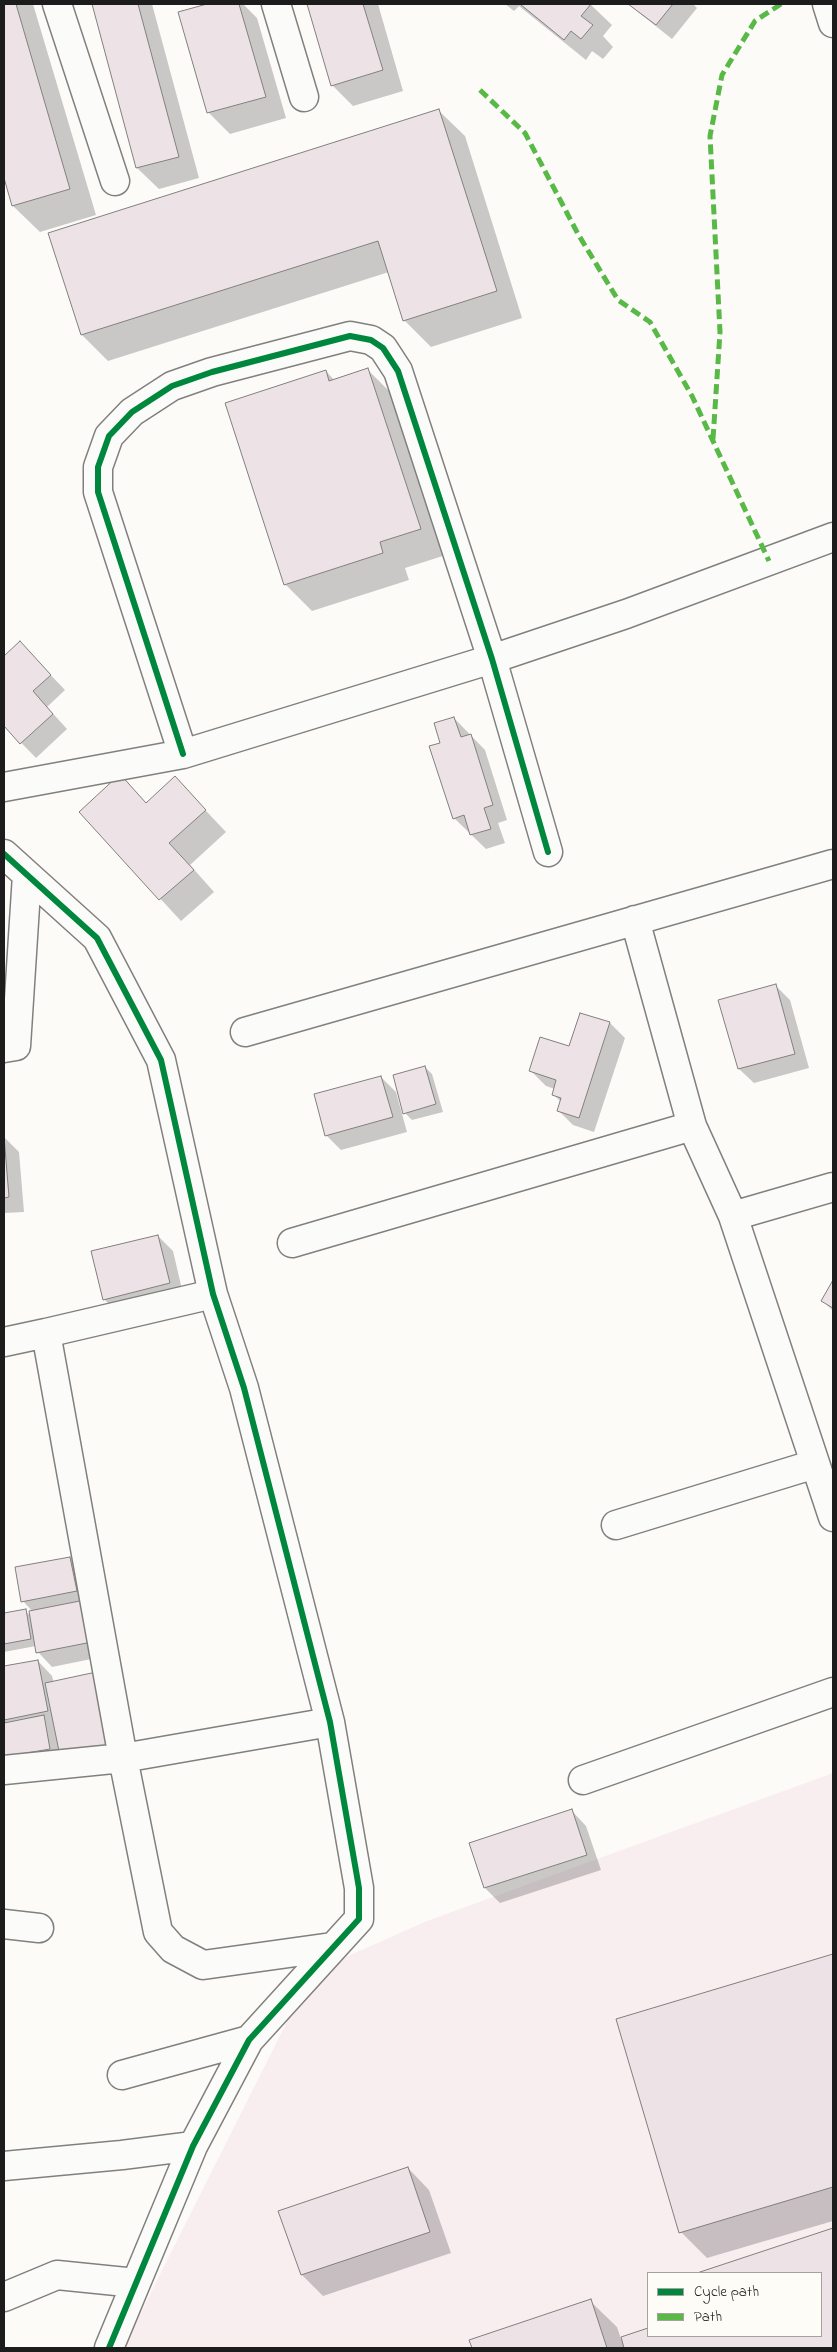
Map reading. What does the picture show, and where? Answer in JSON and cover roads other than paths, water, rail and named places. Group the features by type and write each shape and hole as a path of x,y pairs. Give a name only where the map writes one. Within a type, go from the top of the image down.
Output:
{"street":[{"path":"57,4 115,181"},
{"path":"276,4 304,97"},
{"path":"827,4 833,22"},
{"path":"183,754 98,492 98,467 109,436 132,412 172,386 212,372 350,336 371,340 383,348 398,371 492,659 548,852"},
{"path":"4,787 183,754 492,659 626,614 833,537"},
{"path":"4,854 97,938 162,1060 213,1294 244,1388 330,1722 359,1888 359,1919 249,2040 193,2146 109,2348"},
{"path":"245,1032 833,864"},
{"path":"4,1048 16,1046 27,874"},
{"path":"635,920 692,1126 733,1216 833,1516"},
{"path":"292,1242 692,1126"},
{"path":"733,1216 833,1187"},
{"path":"4,1342 213,1294"},
{"path":"46,1333 123,1758 158,1932 173,1948 203,1965 332,1947"},
{"path":"616,1525 815,1464"},
{"path":"583,1780 833,1692"},
{"path":"4,1770 123,1758 330,1722"},
{"path":"4,1924 39,1928"},
{"path":"122,2075 249,2040"},
{"path":"4,2166 193,2146"},
{"path":"4,2297 57,2275 136,2283"}]}
